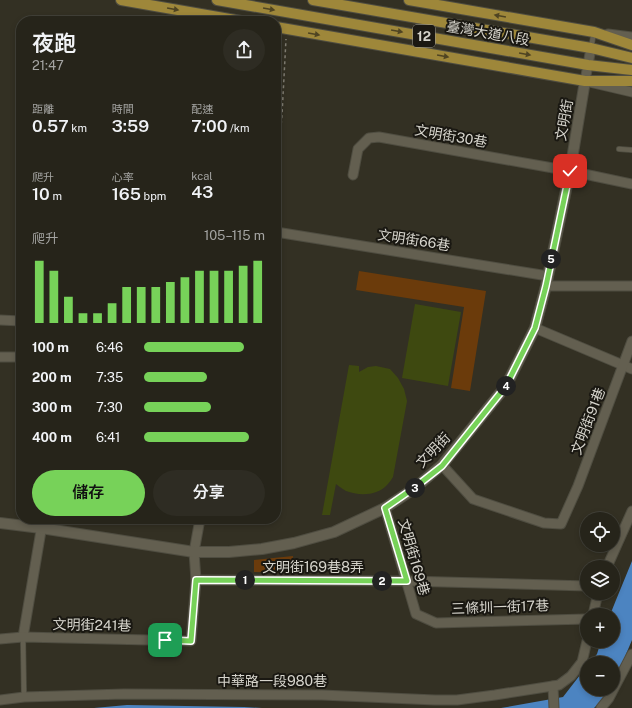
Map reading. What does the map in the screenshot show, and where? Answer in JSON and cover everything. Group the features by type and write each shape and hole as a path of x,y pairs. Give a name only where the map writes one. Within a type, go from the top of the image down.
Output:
{"main road":[{"path":"121,0 212,16"},
{"name":"臺灣大道八段","path":"217,0 588,64 632,70"},
{"name":"臺灣大道八段","path":"313,0 591,48 632,58"},
{"name":"臺灣大道八段","path":"409,0 594,32 632,45"},
{"name":"臺灣大道八段","path":"281,28 585,81 632,80"},
{"name":"臺灣大道八段","path":"591,48 632,48"},
{"name":"臺灣大道八段","path":"588,64 632,80"}],"street":[{"path":"594,32 632,37"},
{"name":"文明街","path":"42,524 194,552 256,550 294,543 334,532 385,508 442,466 506,386 535,328 547,281 570,171 591,48"},
{"path":"585,81 632,92"},
{"name":"文明街30巷","path":"353,175 358,149 369,138 379,137 570,171 632,184"},
{"name":"文明街66巷","path":"281,233 547,281 632,286"},
{"path":"0,320 16,321"},
{"path":"535,328 628,368"},
{"name":"文明街91巷","path":"442,466 473,499 544,524 561,524 628,368 632,341"},
{"path":"0,357 16,357"},
{"name":"文明街169巷","path":"385,508 416,614"},
{"path":"611,560 632,511"},
{"name":"文明街","path":"0,523 16,523"},
{"path":"23,637 42,524"},
{"name":"文明街241巷","path":"0,639 23,637 191,641 196,580 194,552 199,524"},
{"name":"文明街169巷8弄","path":"196,580 407,581 580,586"},
{"name":"三條圳一街17巷","path":"416,614 436,623 580,618"},
{"name":"中華路一段980巷","path":"0,700 24,697 124,694 306,695 457,700 559,685 571,676 582,662 585,648"},
{"path":"601,708 609,698 632,654"},
{"path":"553,686 554,708"}],"lane":[{"path":"591,48 594,32"},
{"path":"620,149 632,150"},
{"path":"23,637 24,697"}],"path":[{"path":"281,126 286,29"}],"green space":[{"path":"415,304 461,312 448,386 402,378"},
{"path":"349,365 359,366 359,372 368,367 376,366 390,369 398,378 404,389 407,401 393,477 383,489 368,494 351,493 336,484 330,515 322,515"}],"water":[{"path":"632,561 632,640 620,668 620,656 595,656 599,648 620,648 620,608 613,608 616,600 620,600 620,590"},
{"path":"580,675 580,696 606,696 594,708 501,708 563,697"},
{"path":"127,705 244,707 262,708 94,708"}],"building":[{"path":"359,271 486,291 470,391 451,388 464,307 356,290"},
{"path":"293,556 292,573 254,572 254,560"}],"route":[{"path":"165,640 191,641 196,580 407,581 385,508 442,466 506,386 535,328 546,286 570,171"}]}
